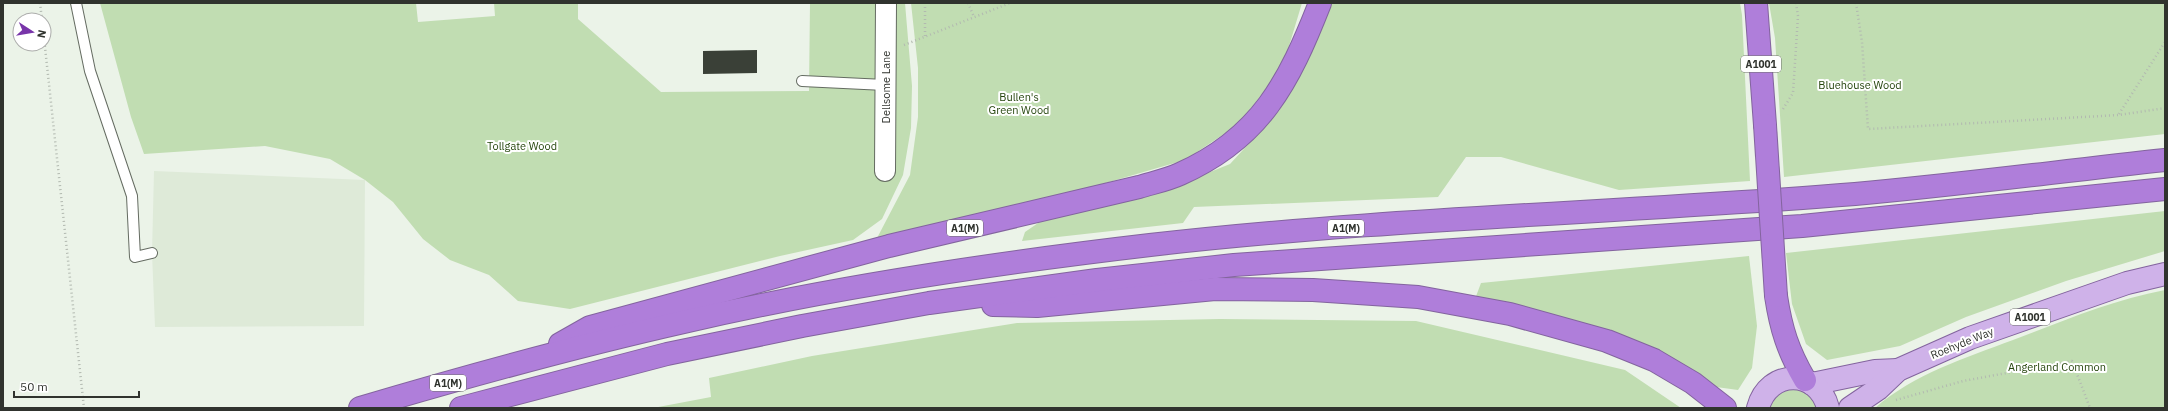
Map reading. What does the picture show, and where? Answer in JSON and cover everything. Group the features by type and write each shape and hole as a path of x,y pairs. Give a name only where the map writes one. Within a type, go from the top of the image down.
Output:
{"highway":[{"name":"A1(M)","path":"536,357 590,327 889,246 1139,187 1178,175 1206,161 1233,142 1254,123 1270,104 1287,80 1320,3"},
{"name":"A1001","path":"1756,3 1776,296 1784,337 1793,360 1809,382"},
{"name":"A1(M)","path":"360,408 536,357 691,320 826,293 992,266 1152,245 1314,230 1856,194 2165,160"},
{"name":"A1(M)","path":"461,408 667,354 802,326 929,303 1097,280 1234,265 1802,226 2165,189"},
{"name":"A1(M)","path":"929,303 1037,306 1215,289 1313,290 1418,297 1510,314 1607,341 1654,360 1693,383 1725,408"}],"main road":[{"name":"Roehyde Way","path":"1850,408 1878,389 1898,370 1970,338 2127,283 2165,274"},
{"name":"Roehyde Way","path":"1758,408 1761,398 1767,389 1784,379 1809,382 1875,371 1898,370"},
{"path":"1809,382 1820,391 1828,408"}],"street":[{"name":"Dellsome Lane","path":"886,3 886,171"}],"lane":[{"path":"76,3 90,71 132,196 135,256 152,253"},
{"path":"802,81 885,86"}],"path":[{"path":"925,3 925,37"},
{"path":"968,3 974,17"},
{"path":"885,54 1010,3"},
{"path":"1782,110 1793,93 1798,16 1796,3"},
{"path":"1856,3 1862,42 1868,129 2119,114 2165,108"},
{"path":"2119,114 2165,42"},
{"path":"46,52 84,408"},
{"path":"1888,402 1962,381 2072,361 2090,408"}],"shaded area":[{"path":"154,171 365,180 364,326 155,327 152,253"}],"green space":[{"name":"Tollgate Wood","path":"100,3 416,3 418,22 495,16 494,3 578,3 578,19 661,92 809,91 810,3 905,3 912,86 911,128 903,175 882,219 853,240 780,256 570,309 518,301 489,275 450,260 423,239 393,202 365,180 330,159 265,146 144,154 131,117"},
{"name":"Bullen's Green Wood","path":"911,3 1302,3 1283,66 1239,124 1185,160 1047,200 876,240 910,175 918,117 918,68"},
{"path":"1331,3 1740,3 1742,15 1750,181 1619,190 1501,157 1466,157 1438,197 1194,207 1183,223 1022,241 1025,232 1044,219 1153,195 1230,164 1279,111 1310,54"},
{"name":"Bluehouse Wood","path":"1769,3 2165,3 2165,134 1784,177 1775,38"},
{"path":"2165,211 2165,251 2066,281 1966,317 1900,346 1827,360 1806,344 1792,304 1786,253"},
{"path":"1749,256 1757,326 1752,368 1738,390 1709,386 1475,299 1481,283"},
{"name":"Angerland Common","path":"2165,290 2165,408 1875,408 1890,396 1923,376 1959,360 2107,305"},
{"path":"1220,319 1416,321 1625,370 1681,408 653,408 711,397 709,378 812,356 1017,323"},
{"path":"1793,389 1808,394 1817,408 1770,408 1773,400 1778,395 1784,391"}],"building":[{"path":"757,50 757,73 703,74 703,51"}]}
